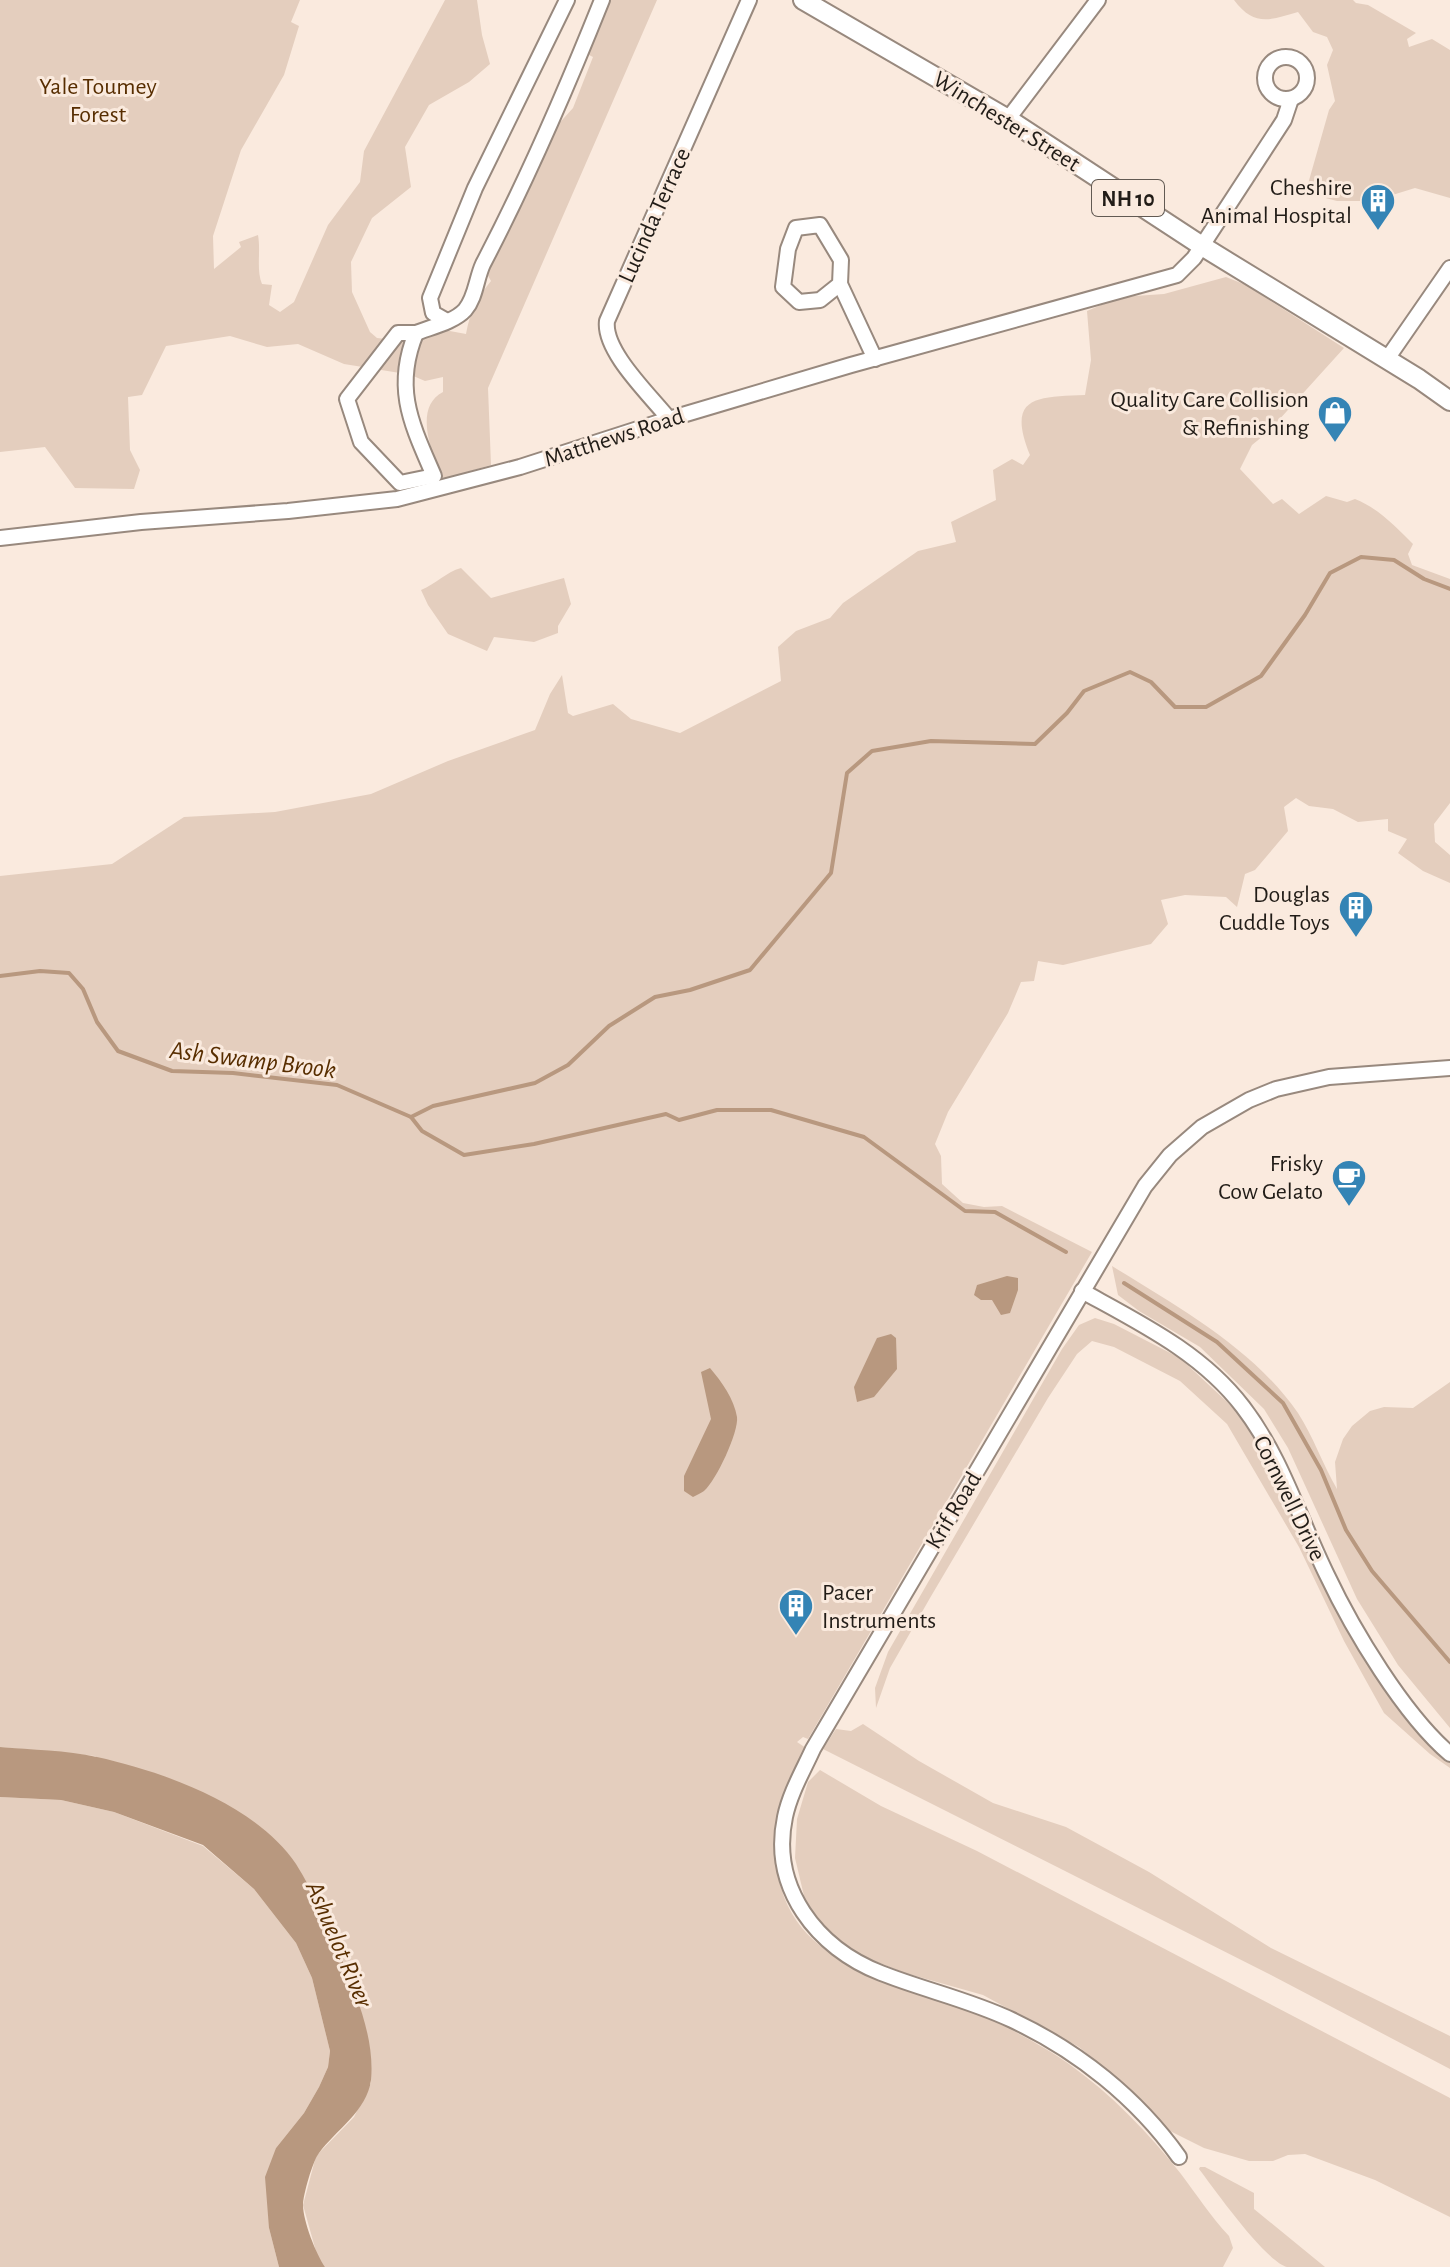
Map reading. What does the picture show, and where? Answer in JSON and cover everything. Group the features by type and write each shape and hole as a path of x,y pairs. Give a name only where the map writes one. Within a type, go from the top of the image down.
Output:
{"main road":[{"name":"Winchester Street","path":"803,0 1008,119 1202,246 1450,401"}],"street":[{"path":"447,321 433,313 430,298 439,272 475,188 567,0"},
{"path":"416,333 406,356 406,406 434,476 400,483 361,442 347,399 398,333 416,333 464,312 480,271 553,122 602,0"},
{"name":"Lucinda Terrace","path":"669,419 616,353 606,331 607,321 749,0"},
{"path":"1008,119 1098,0"},
{"name":"Matthews Road","path":"0,538 397,499 520,467 669,419 1177,275 1202,246 1284,120 1291,99"},
{"path":"840,284 820,300 799,302 783,287 788,249 796,228 820,225 841,260 840,284 875,359"},
{"path":"1387,359 1450,268"},
{"name":"Krif Road","path":"1179,2157 1098,2071 1047,2038 979,2005 880,1973 843,1954 814,1928 786,1878 783,1859 785,1817 813,1749 1145,1186 1170,1155 1202,1127 1249,1100 1314,1079 1450,1068"},
{"name":"Cornwell Drive","path":"1082,1291 1159,1334 1210,1370 1243,1407 1281,1467 1327,1576 1383,1674 1450,1754"}],"green space":[{"name":"Yale Toumey Forest","path":"0,0 300,0 291,22 299,26 284,75 241,150 213,236 214,269 241,247 239,242 258,235 260,279 262,284 272,285 269,305 280,312 294,302 328,225 360,182 364,151 445,0 477,0 490,64 469,82 429,105 405,147 411,187 372,218 351,262 352,292 370,332 377,338 404,341 399,359 400,373 344,364 298,344 267,347 230,336 166,346 142,395 128,397 130,450 140,470 134,489 75,488 45,447 0,452"},
{"path":"607,0 657,0 488,388 491,465 443,479 430,446 427,420 434,399 443,392 443,377 425,381 411,375 418,342 439,329 466,334 475,306 491,281 486,272 531,183 554,129 573,108 593,57 587,54"},
{"path":"1234,0 1353,0 1368,5 1416,33 1407,39 1409,47 1432,39 1450,50 1450,198 1415,188 1373,201 1337,201 1314,195 1308,184 1329,110 1335,101 1327,65 1333,50 1327,37 1313,32 1298,12 1271,19 1256,18 1241,9"},
{"path":"1226,277 1246,285 1344,348 1268,432 1252,445 1240,469 1273,504 1282,499 1299,514 1326,496 1347,502 1355,499 1371,507 1413,544 1408,554 1412,565 1450,579 1450,803 1434,824 1435,842 1450,855 1450,883 1423,871 1398,853 1407,839 1388,831 1388,819 1358,822 1333,809 1309,806 1296,798 1284,807 1288,831 1255,870 1245,874 1237,907 1226,897 1185,895 1161,900 1168,924 1151,944 1063,965 1038,961 1034,981 1021,982 1008,1013 948,1112 935,1144 941,1156 942,1184 963,1203 1002,1206 1092,1252 808,1739 803,1737 797,1742 809,1750 782,1809 775,1847 781,1889 797,1921 819,1945 848,1964 880,1978 984,2016 1028,2038 1069,2064 1115,2101 1156,2143 1229,2236 1233,2248 1223,2267 325,2267 317,2255 303,2205 316,2156 354,2117 371,2083 369,2045 357,1997 330,1928 95,1756 0,1747 0,876 112,864 184,817 275,812 371,794 448,761 535,730 562,675 568,713 573,716 613,704 631,719 680,733 781,681 778,647 796,631 830,618 843,603 918,551 956,542 951,522 996,500 993,470 1012,459 1023,465 1030,455 1023,436 1022,421 1024,411 1030,404 1052,397 1085,395 1091,360 1087,311 1120,297 1164,294"},
{"path":"461,568 491,598 564,578 571,604 558,626 558,633 534,642 494,637 487,651 448,634 421,590"},
{"path":"1112,1266 1213,1330 1259,1368 1298,1413 1337,1489 1335,1462 1343,1439 1352,1426 1370,1411 1384,1407 1413,1408 1450,1382 1450,1728 1398,1665 1357,1599 1288,1448 1264,1409 1200,1347 1118,1295"},
{"path":"1095,1318 1114,1324 1180,1358 1239,1413 1275,1469 1340,1606 1450,1758 1450,1768 1384,1713 1344,1641 1299,1547 1227,1424 1180,1381 1114,1347 1092,1341 1077,1354 1048,1398 930,1598 890,1668 876,1708 875,1688 888,1652 1062,1349 1079,1325"},
{"path":"863,1724 919,1761 993,1803 1066,1827 1149,1872 1271,1948 1450,2036 1450,2069 823,1749 836,1729 851,1731"},
{"path":"820,1770 881,1806 977,1851 1450,2098 1450,2217 1375,2180 1305,2154 1288,2155 1273,2161 1249,2161 1204,2148 1168,2130 1142,2100 1079,2047 983,1995 905,1973 857,1954 832,1936 805,1900 795,1858 797,1819 808,1782"},
{"path":"0,1797 61,1800 114,1812 203,1846 254,1889 296,1943 312,1978 330,2051 328,2067 319,2087 304,2113 276,2148 269,2228 279,2267 0,2267"},
{"path":"1200,2167 1254,2193 1254,2209 1325,2267 1287,2267 1278,2262 1241,2224"}],"shaded area":[{"path":"1007,1276 1018,1278 1018,1290 1010,1313 1001,1315 992,1300 981,1300 974,1295 977,1285"},
{"path":"891,1334 896,1338 897,1369 874,1397 857,1402 854,1387 877,1338"},
{"path":"710,1368 730,1397 737,1424 726,1456 709,1486 693,1497 684,1491 684,1476 711,1419 701,1372"},
{"path":"0,1747 85,1755 123,1763 179,1782 233,1808 257,1824 296,1864 326,1922 353,1986 370,2048 371,2080 364,2101 319,2153 305,2194 305,2220 325,2267 279,2267 269,2228 265,2177 276,2148 304,2113 319,2087 328,2067 330,2051 312,1978 296,1943 254,1889 203,1845 114,1812 61,1800 0,1797"}],"waterway":[{"name":"Ash Swamp Brook","path":"0,976 40,971 69,973 83,989 97,1022 118,1051 172,1071 233,1073 337,1085 411,1117 433,1106 535,1083 568,1065 609,1026 655,997 690,990 750,970 831,873 847,773 872,751 931,741 1035,744 1067,713 1084,691 1130,672 1151,682 1175,707 1206,707 1261,676 1305,615 1330,573 1361,557 1394,560 1424,579 1450,589"},
{"path":"411,1117 422,1131 464,1155 534,1144 666,1114 679,1120 717,1110 771,1110 864,1137 965,1211 995,1212 1066,1252"},
{"path":"1124,1283 1217,1342 1283,1403 1321,1470 1346,1530 1372,1571 1450,1662"}],"place":[{"name":"Cheshire Animal Hospital","path":"1378,232"},
{"name":"Quality Care Collision & Refinishing","path":"1335,444"},
{"name":"Douglas Cuddle Toys","path":"1356,939"},
{"name":"Frisky Cow Gelato","path":"1349,1208"},
{"name":"Pacer Instruments","path":"796,1637"}],"water label":[{"name":"Ashuelot River","path":"340,1944"}]}
